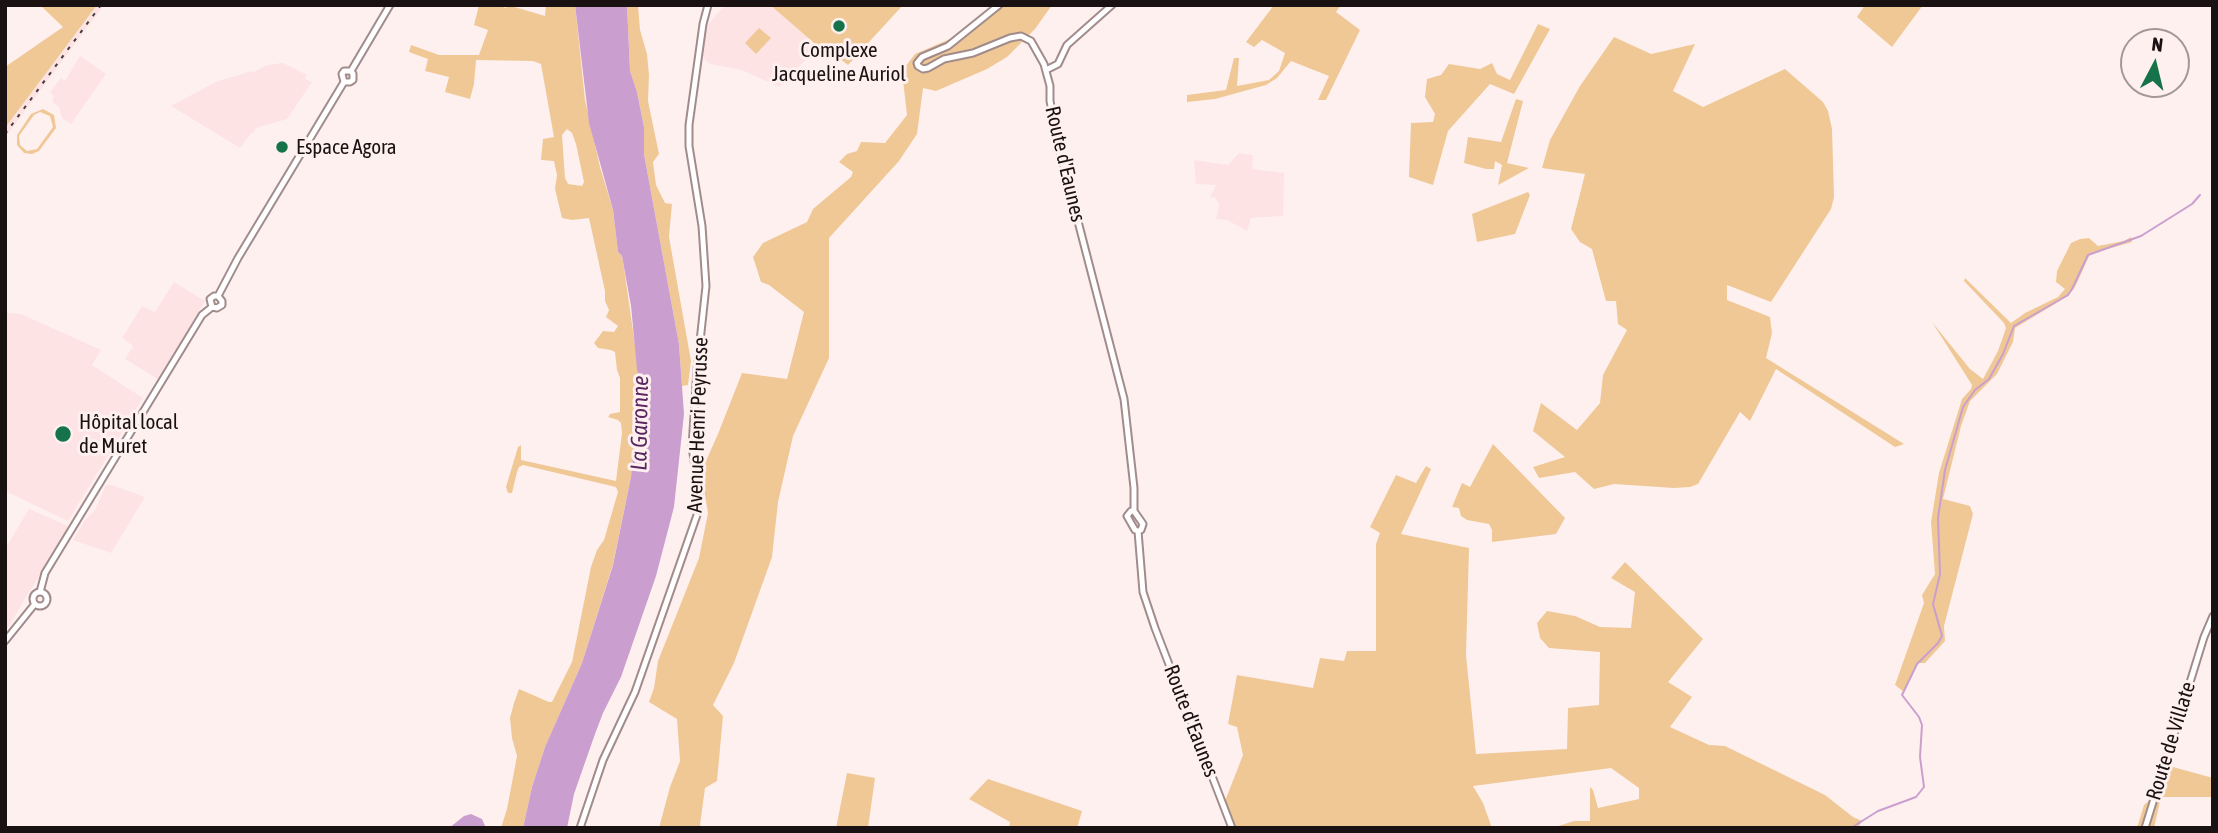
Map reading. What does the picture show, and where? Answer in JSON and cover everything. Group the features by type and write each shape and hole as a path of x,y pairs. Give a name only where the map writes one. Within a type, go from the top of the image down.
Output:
{"main road":[{"path":"5,641 34,605 33,597 40,592 48,568 202,315 212,307 222,305 218,296 239,258 344,82 353,80 351,71 390,5"},
{"name":"Avenue Henri Peyrusse","path":"580,828 603,760 639,681 697,515 699,493 692,447 706,286 702,226 689,146 689,125 702,28 708,5"},
{"name":"Route d'Eaunes","path":"999,5 948,46 922,57 917,63 919,68 928,68 944,59 973,53 1021,36 1031,41 1046,70 1059,148 1124,399 1134,511 1143,524 1142,530 1138,531"},
{"path":"1046,70 1058,64 1067,45 1112,5"},
{"name":"Route d'Eaunes","path":"1134,511 1128,513 1127,519 1138,531 1145,599 1232,828"},
{"path":"34,605 42,607 47,602 45,594 40,592"},
{"name":"Route de Villate","path":"2145,828 2204,637 2213,616"}],"shaded area":[{"path":"40,5 97,5 5,128 5,67 63,27"},
{"path":"97,5 104,5 5,138 5,128"},
{"path":"479,5 506,8 508,5 545,16 546,5 575,5 585,100 613,210 618,252 622,256 641,387 641,410 631,477 613,564 582,663 545,747 523,828 501,828 517,756 510,718 514,703 519,689 552,702 572,662 591,567 604,540 618,492 616,487 523,465 517,472 512,493 508,493 506,487 518,447 521,445 521,460 616,481 621,423 608,417 620,412 620,378 615,352 598,348 594,343 603,331 614,332 618,326 606,317 609,310 589,218 562,218 555,189 557,175 554,161 541,160 543,139 554,137 541,64 533,61 476,60 470,99 445,92 449,77 425,71 428,59 409,52 411,45 439,55 479,55 488,30 474,25","holes":["567,129 572,133 584,182 582,186 568,184 565,178 562,135"]},
{"path":"627,5 638,5 640,30 647,54 648,101 659,154 653,162 656,185 665,203 672,204 669,237 691,361 688,385 682,386 679,344 644,154 644,127 630,71"},
{"path":"725,5 770,5 818,47 779,87 742,70 710,64 702,53 705,28"},
{"name":"Complexe Jacqueline Auriol","path":"770,5 903,5 848,65 832,53 821,49"},
{"path":"996,5 1052,5 1035,29 1007,57 987,69 936,91 923,88 917,134 899,161 829,238 829,358 793,436 778,502 772,557 734,663 713,705 723,716 717,781 705,788 700,825 703,828 659,828 680,761 677,719 649,702 658,661 699,558 708,513 701,472 742,373 787,379 804,312 769,285 761,282 753,257 763,243 807,222 813,209 851,177 853,172 839,162 847,154 857,151 861,142 885,143 907,115 902,71 915,54 957,36"},
{"path":"1274,5 1341,5 1336,12 1360,30 1326,100 1318,100 1329,76 1291,61 1277,78 1266,85 1215,99 1187,102 1187,95 1226,90 1234,58 1239,58 1237,86 1269,80 1279,71 1285,53 1262,40 1254,47 1246,42"},
{"path":"1865,5 1923,5 1892,47 1857,17"},
{"path":"1538,24 1550,29 1514,94 1490,84 1448,131 1433,185 1409,177 1411,123 1433,122 1435,114 1425,97 1427,79 1441,75 1449,64 1480,69 1492,63 1497,74 1510,80"},
{"path":"759,28 771,38 756,54 745,43"},
{"path":"1614,37 1651,54 1695,44 1673,91 1703,107 1785,69 1823,102 1832,129 1834,197 1831,209 1771,302 1727,285 1727,300 1770,317 1772,333 1766,358 1904,444 1895,447 1776,369 1750,421 1740,412 1698,484 1674,488 1614,484 1594,489 1575,472 1539,478 1533,467 1565,457 1533,431 1541,403 1577,430 1600,403 1603,375 1627,330 1618,324 1616,301 1606,301 1592,249 1580,242 1571,229 1585,174 1542,168 1550,140 1580,86"},
{"path":"80,56 106,74 71,124 62,118 59,107 52,102 54,96 50,92 61,78 65,81"},
{"path":"283,63 307,75 305,79 312,82 287,119 256,128 240,148 171,106 216,82 251,71 252,73 267,65"},
{"path":"1516,99 1523,101 1507,163 1529,168 1498,185 1502,165 1495,161 1494,169 1486,169 1464,163 1468,137 1501,142"},
{"path":"43,109 54,115 56,128 39,151 32,154 24,153 17,145 17,135 31,114","holes":["40,112 50,116 53,127 37,149 27,151 20,145 19,136 34,115"]},
{"path":"1239,153 1253,155 1252,169 1284,173 1283,216 1251,218 1247,231 1227,220 1216,219 1219,205 1216,198 1210,197 1216,185 1196,184 1194,160 1228,165"},
{"path":"1528,192 1530,195 1515,234 1477,242 1472,214"},
{"path":"2131,237 2132,242 2090,254 2068,296 2015,328 2013,342 1997,374 1970,401 1943,499 1970,506 1973,514 1944,626 1945,641 1925,663 1918,663 1904,692 1895,685 1924,603 1922,595 1935,574 1931,522 1939,473 1962,399 1972,385 1932,322 1970,369 1983,379 1998,351 2006,328 1964,281 1965,278 2011,323 2058,297 2065,289 2056,282 2057,271 2071,243 2089,238 2098,246"},
{"path":"174,282 205,301 158,379 125,359 133,346 122,338 142,306 155,312"},
{"name":"Hôpital local de Muret","path":"5,313 21,314 101,350 92,365 143,398 68,521 5,491"},
{"path":"1493,444 1565,518 1556,534 1492,542 1489,524 1467,520 1461,516 1459,508 1452,507 1462,483 1470,487"},
{"path":"1426,466 1431,469 1401,534 1469,548 1466,655 1476,754 1567,749 1568,708 1599,705 1600,652 1549,648 1540,638 1537,623 1547,611 1575,616 1600,627 1631,628 1635,592 1611,578 1625,562 1703,639 1668,682 1692,697 1670,727 1709,745 1725,746 1825,795 1862,821 1858,828 1552,828 1574,821 1590,821 1590,787 1598,808 1639,799 1639,788 1611,768 1473,786 1483,803 1492,828 1236,828 1225,801 1243,755 1237,727 1228,724 1237,675 1313,688 1320,658 1344,661 1347,651 1376,651 1376,544 1380,533 1370,527 1396,475 1416,483"},
{"path":"106,485 145,497 111,553 73,540 85,520 95,510"},
{"path":"29,509 68,528 5,632 5,549"},
{"path":"2162,764 2213,778 2213,797 2161,797 2154,828 2137,828 2144,805 2151,799"},
{"path":"847,773 875,778 868,828 836,828"},
{"path":"988,779 1082,811 1077,828 1009,828 1010,822 969,799"}],"water":[{"name":"La Garonne","path":"575,5 627,5 630,71 644,127 644,154 679,344 684,414 674,507 656,576 621,677 595,734 574,794 567,828 523,828 545,747 582,663 613,565 641,410 641,387 631,306 622,256 618,252 613,210 589,123"},
{"path":"471,814 482,819 486,828 449,828 464,816"}],"waterway":[{"path":"1851,828 1878,811 1916,797 1924,787 1920,757 1922,725 1902,695 1917,664 1942,636 1933,604 1940,574 1938,518 1945,470 1963,407 1975,390 1989,379 2014,326 2068,295 2088,255 2141,236 2192,204 2200,195"}],"railway":[{"path":"5,134 101,5"}],"place":[{"name":"Complexe Jacqueline Auriol","path":"839,26"},
{"name":"Espace Agora","path":"282,147"},
{"name":"Hôpital local de Muret","path":"63,434"}]}
